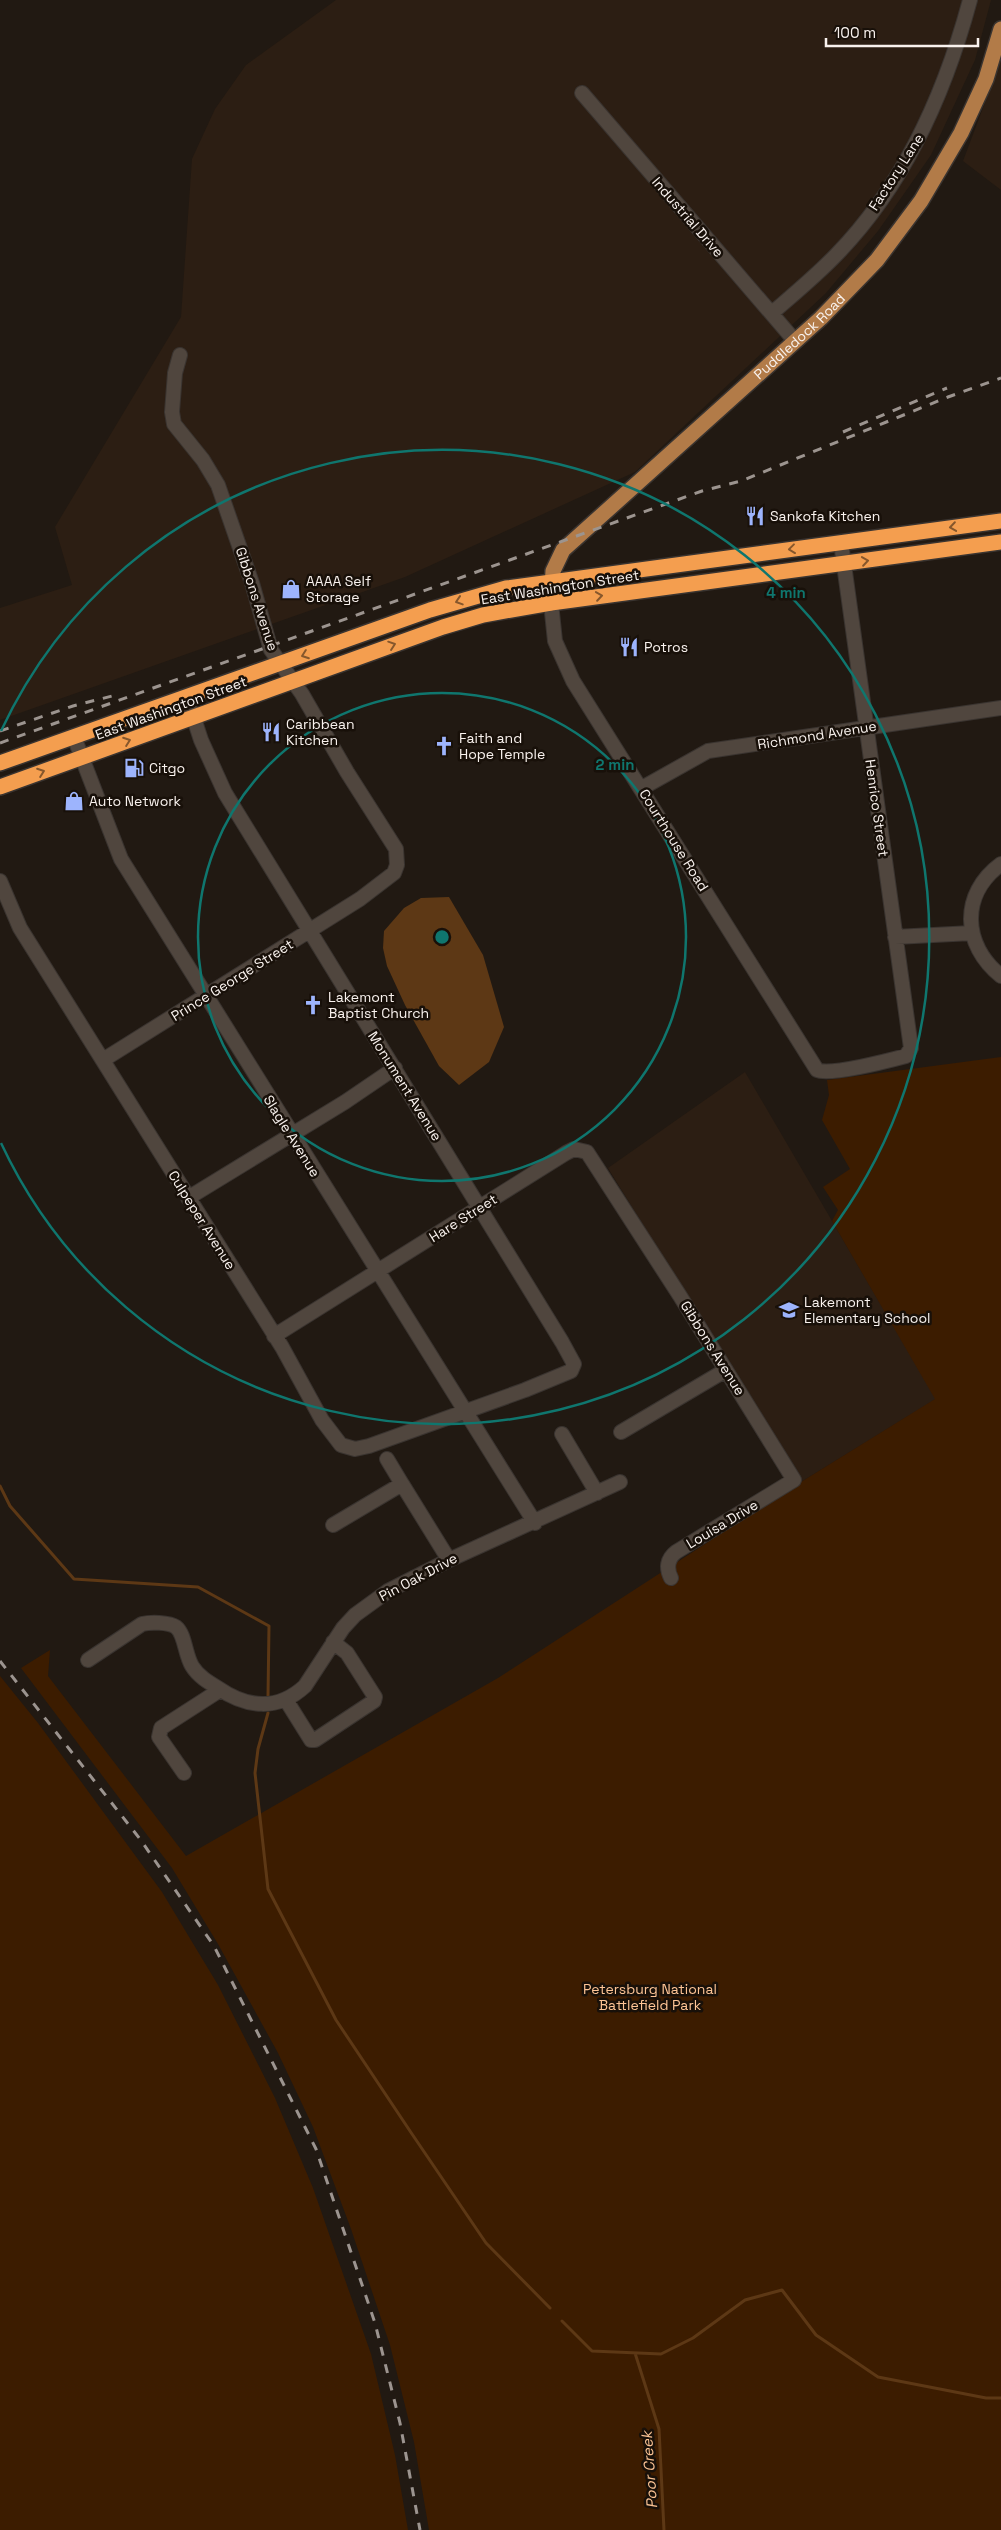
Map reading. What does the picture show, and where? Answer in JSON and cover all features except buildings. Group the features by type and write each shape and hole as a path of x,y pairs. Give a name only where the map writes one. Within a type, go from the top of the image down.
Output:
{"highway":[{"name":"East Washington Street","path":"0,764 472,596 552,581 1001,521"},
{"name":"East Washington Street","path":"0,787 292,681 483,615 551,603 1001,542"}],"main road":[{"name":"Puddledock Road","path":"551,603 552,581 558,559 574,538 795,341 877,260 916,209 961,134 998,54 1001,29"}],"street":[{"name":"Factory Lane","path":"772,313 838,253 874,209 915,146 930,118 948,73 970,0"},
{"name":"Industrial Drive","path":"582,93 795,341"},
{"name":"Gibbons Avenue","path":"180,355 174,373 172,412 174,424 203,460 218,485 252,583 266,634 280,664 396,849 397,866 394,873 360,899"},
{"name":"Henrico Street","path":"841,543 911,1048 910,1053"},
{"name":"Courthouse Road","path":"551,603 555,641 560,656 573,681 642,788 817,1070 822,1072 837,1070 891,1060 910,1053"},
{"name":"Monument Avenue","path":"187,697 214,773 225,793 480,1207 562,1342 574,1367 571,1371 550,1380 464,1412"},
{"name":"Richmond Avenue","path":"642,788 708,751 1001,708"},
{"name":"Slagle Avenue","path":"74,737 116,849 291,1134 535,1523"},
{"path":"1001,864 984,879 977,890 971,915 972,933 982,957 1001,976"},
{"name":"Culpeper Avenue","path":"0,881 20,928 274,1336 322,1420 337,1441 347,1448 369,1446 464,1412"},
{"name":"Prince George Street","path":"103,1060 360,899"},
{"path":"895,937 972,933"},
{"path":"188,1198 345,1102 395,1068"},
{"name":"Hare Street","path":"274,1336 574,1149 581,1149 590,1154 630,1217"},
{"name":"Gibbons Avenue","path":"630,1217 794,1480"},
{"path":"622,1432 726,1370"},
{"path":"562,1434 597,1494"},
{"path":"387,1459 449,1560"},
{"name":"Louisa Drive","path":"671,1578 667,1567 676,1552 794,1480"},
{"name":"Pin Oak Drive","path":"286,1700 308,1682 333,1642 355,1615 388,1591 449,1560 535,1523 620,1482"},
{"path":"333,1525 402,1484"},
{"path":"88,1660 142,1624 148,1622 173,1625 180,1632 191,1665 198,1675 237,1700 254,1704 268,1704 286,1700 311,1740 316,1740 374,1701 375,1697 348,1653 333,1642"},
{"path":"184,1773 159,1737 161,1728 220,1690"}],"shaded area":[{"path":"336,0 991,0 975,60 931,155 878,231 826,293 635,472 405,577 0,720 0,608 72,585 55,527 181,317 192,159 215,109 246,65"},
{"path":"1001,60 1001,190 963,161"},
{"path":"449,897 483,955 504,1027 489,1062 459,1085 439,1066 405,1005 387,966 383,948 384,931 404,908 421,898"},
{"name":"Lakemont Elementary School","path":"745,1072 936,1399 801,1482 608,1168"}],"green space":[{"name":"Petersburg National Battlefield Park","path":"1001,1057 1001,2530 429,2530 414,2442 390,2345 351,2229 313,2127 278,2053 218,1944 172,1868 21,1668 50,1650 48,1676 186,1856 498,1678 801,1482 935,1399 832,1221 838,1210 823,1187 850,1169 822,1120 829,1095 827,1080"},
{"path":"0,1676 38,1723 162,1892 218,1985 275,2098 313,2188 371,2354 395,2455 408,2530 0,2530"}],"waterway":[{"path":"0,1486 10,1506 74,1579 198,1587 269,1626 268,1696"},
{"path":"268,1713 258,1749 255,1773 268,1889 336,2020 412,2134 486,2243 550,2308"},
{"path":"562,2321 592,2351 661,2354 693,2338 745,2300 782,2290 816,2335 878,2377 986,2398 1001,2398"},
{"name":"Poor Creek","path":"635,2353 659,2429 664,2530"}],"railway":[{"path":"0,743 702,491 741,481 948,397 1001,378"},
{"path":"843,432 947,388"},
{"path":"0,731 73,706 112,696"},
{"path":"0,1661 140,1839 214,1946 316,2149 375,2323 400,2423 420,2530"}],"place":[{"name":"Sankofa Kitchen","path":"755,516"},
{"name":"AAAA Self Storage","path":"291,589"},
{"name":"Potros","path":"629,647"},
{"name":"Caribbean Kitchen","path":"271,732"},
{"name":"Faith and Hope Temple","path":"444,746"},
{"name":"Citgo","path":"134,768"},
{"name":"Auto Network","path":"74,801"},
{"name":"Lakemont Baptist Church","path":"313,1005"},
{"name":"Lakemont Elementary School","path":"789,1310"}]}
